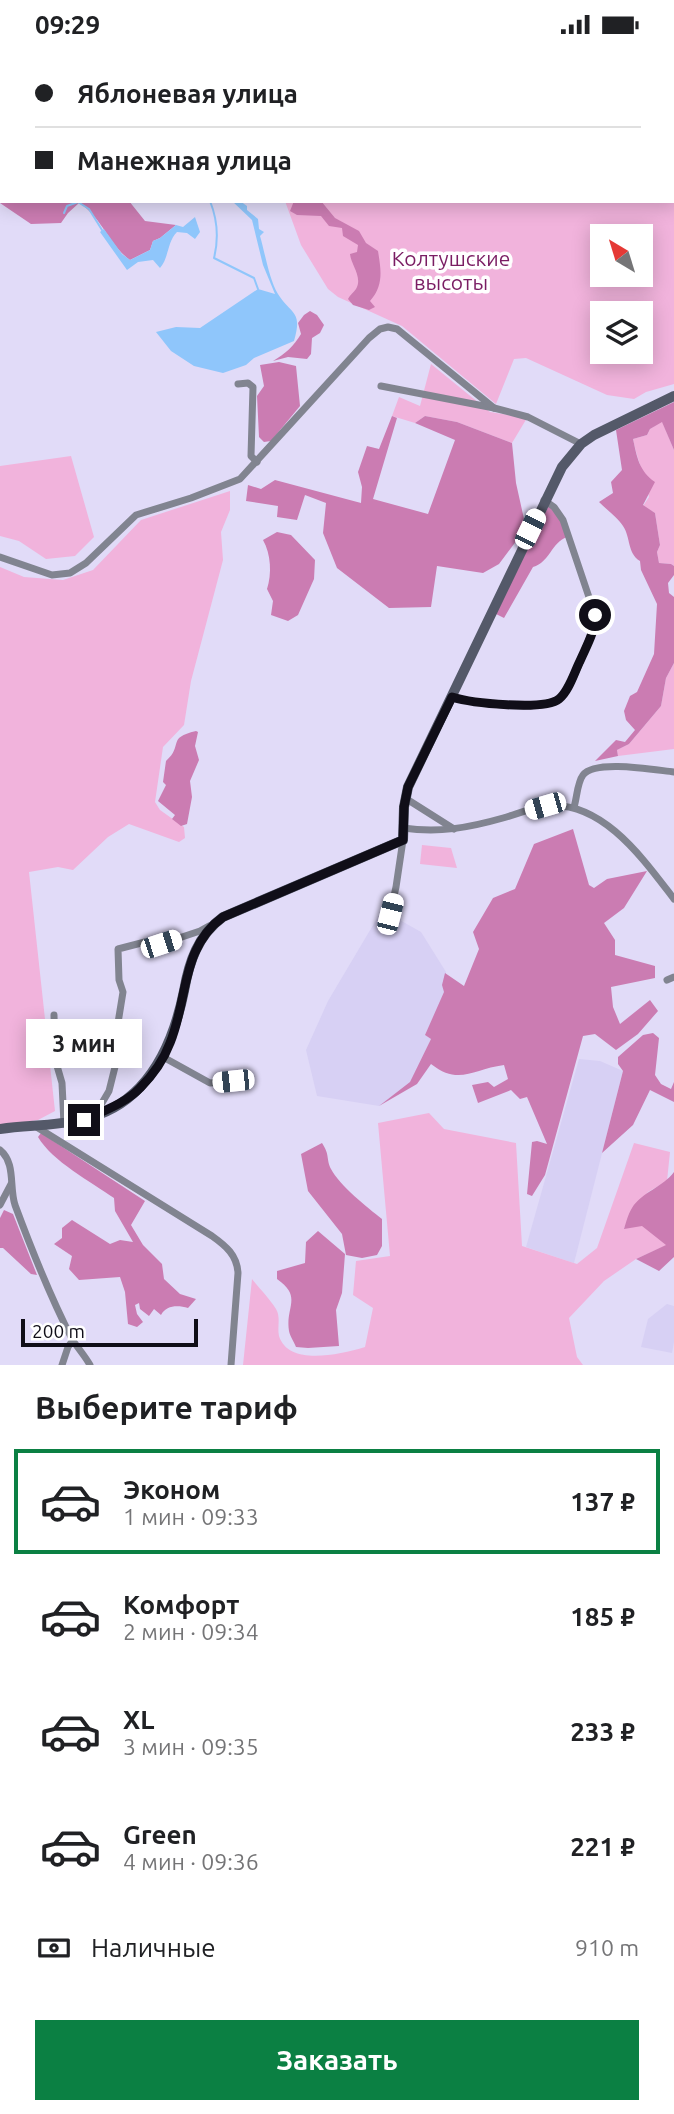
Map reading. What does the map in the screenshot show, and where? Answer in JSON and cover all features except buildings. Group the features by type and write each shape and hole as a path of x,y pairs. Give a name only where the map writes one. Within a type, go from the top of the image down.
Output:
{"street":[{"path":"0,557 52,575 70,573 86,563 136,515 232,484 257,462 354,353 380,329 397,329 494,408"},
{"path":"238,384 248,383 253,387 251,456 257,462"},
{"path":"381,386 528,417 582,444"},
{"path":"390,914 403,840 402,828 408,787 562,467 582,444 600,431 674,396"},
{"path":"452,697 485,703 550,704 561,698 568,687 595,623 595,615 563,520 554,507 544,500"},
{"path":"574,807 580,781 583,774 589,770 610,767 674,772"},
{"path":"405,798 454,829"},
{"path":"402,828 431,832 487,823 545,806 574,807 622,835 674,899"},
{"path":"95,1115 109,1091 119,1051 117,1029 123,992 119,980 118,949 145,942 161,944 200,932 223,917 403,840"},
{"path":"0,1129 64,1124 95,1115 117,1105 141,1088 163,1057 175,1029 191,960 202,938 215,922"},
{"path":"54,1015 55,1059 63,1093 64,1124"},
{"path":"163,1057 210,1083 233,1081"},
{"path":"35,1126 212,1236 229,1250 238,1264 239,1273 230,1365"},
{"path":"0,1150 7,1157 13,1198 47,1288 73,1340 79,1345 90,1365"},
{"path":"0,1205 11,1183"},
{"path":"62,1365 73,1340"}],"shaded area":[{"path":"0,203 79,203 61,223 31,224"},
{"path":"79,203 131,203 145,221 176,225 153,241 150,250 130,260 116,247 87,209"},
{"path":"293,203 323,203 335,218 359,231 366,243 378,251 379,283 370,301 375,307 369,310 353,305 348,299 358,285 350,254 357,252 358,245 343,236 342,228 329,226 321,216 297,215 290,211"},
{"path":"310,311 317,315 324,325 320,333 312,338 311,354 307,359 288,357 273,361 285,353 301,334 298,323"},
{"path":"279,362 296,366 300,406 271,441 264,442 259,437 257,396 264,386 260,365"},
{"path":"674,402 674,450 662,422 650,429 647,435 633,439 642,468 655,482 643,505 655,513 660,545 657,552 659,563 674,566 674,575 668,583 669,593 674,597 674,663 666,678 661,706 629,744 617,750 618,756 595,761 616,740 625,742 635,730 626,720 624,711 630,696 637,692 654,654 657,604 641,570 640,561 631,550 623,526 599,502 613,493 611,482 622,470 616,430"},
{"path":"392,416 397,418 373,499 428,514 455,440 415,423 425,416 457,422 512,443 516,483 526,528 499,564 483,573 437,566 431,607 389,608 337,568 323,533 326,503 305,495 297,520 277,517 278,506 246,501 248,485 261,489 275,480 361,503 362,487 358,472 367,446 379,449"},
{"path":"549,505 561,521 567,537 557,544 539,565 533,567 504,618 496,614"},
{"path":"277,532 291,535 315,560 314,579 298,615 288,621 271,615 273,601 267,589 270,564 263,540"},
{"path":"196,731 195,746 199,760 190,781 192,797 187,824 181,826 172,819 175,815 158,801 166,785 163,782 166,761 181,736"},
{"path":"573,829 589,885 594,888 607,879 647,871 624,908 604,923 615,940 615,955 655,966 655,978 611,987 613,1007 620,1024 650,1000 658,1011 638,1034 616,1050 595,1034 583,1036 545,1175 532,1196 527,1194 532,1142 547,1144 527,1097 520,1099 511,1090 478,1103 472,1085 488,1082 494,1087 508,1079 504,1065 458,1075 441,1071 431,1064 417,1084 379,1106 410,1082 431,1039 425,1035 444,992 442,985 445,973 464,986 479,949 473,932 493,898 515,889 534,844"},
{"path":"382,910 421,932 446,972 445,992 425,1035 431,1039 410,1083 379,1106 317,1096 306,1050 328,1001"},
{"path":"653,1033 659,1038 655,1075 661,1084 671,1089 674,1082 674,1102 650,1090 633,1125 602,1153 623,1071 618,1064 618,1057 643,1035"},
{"path":"579,1059 600,1061 623,1071 574,1263 526,1247"},
{"path":"41,1133 145,1201 131,1225 143,1245 162,1264 164,1279 180,1294 196,1299 188,1308 173,1307 166,1309 161,1315 154,1309 149,1316 140,1309 139,1303 135,1305 143,1322 137,1327 128,1324 125,1292 120,1277 79,1280 69,1269 72,1256 54,1244 62,1238 62,1228 72,1220 110,1244 120,1240 133,1242 115,1211 114,1198 44,1146 38,1137"},
{"path":"322,1143 330,1166 340,1182 382,1219 382,1246 377,1255 362,1258 346,1255 342,1234 308,1191 301,1154"},
{"path":"674,1172 674,1257 659,1271 636,1259 666,1245 642,1226 624,1229 636,1202"},
{"path":"4,1210 13,1214 37,1275 31,1274 0,1248 0,1218"},
{"path":"318,1231 345,1254 342,1293 336,1310 339,1346 296,1347 288,1323 291,1297 285,1285 277,1279 277,1271 305,1263 306,1242"},
{"path":"667,1304 674,1306 672,1353 641,1347 648,1319"}],"green space":[{"name":"Колтушские высоты","path":"286,203 674,203 674,384 646,392 634,399 607,395 526,358 514,359 496,404 402,326 338,297 328,289 301,245"},
{"path":"431,364 490,412 527,418 512,443 457,422 425,416 415,423 392,416 399,397 420,406"},
{"path":"662,421 674,450 674,566 659,563 657,552 660,545 655,513 643,506 649,497 633,439 647,435 650,429"},
{"path":"71,456 94,537 75,556 46,559 19,541 0,536 0,466"},
{"path":"230,491 230,510 221,532 223,560 191,681 184,725 163,747 155,802 160,810 184,827 185,838 179,842 129,824 108,837 73,870 58,867 29,872 55,1111 38,1120 0,1126 0,567 24,577 63,580 93,570 141,520"},
{"path":"674,663 674,749 618,756 617,750 629,744 661,706 666,678"},
{"path":"422,845 451,848 457,868 420,864"},
{"path":"429,1113 444,1129 516,1143 522,1246 577,1264 597,1248 634,1143 670,1152 667,1181 648,1192 624,1228 642,1225 667,1245 636,1259 604,1281 569,1318 577,1357 583,1365 243,1365 252,1279 276,1309 279,1336 284,1345 292,1351 314,1356 365,1347 373,1308 353,1295 356,1261 390,1256 378,1123"}],"water":[{"path":"234,203 247,206 247,210 258,219 259,229 264,232 260,236 272,281 296,318 294,341 254,358 246,365 223,373 194,366 171,351 156,332 176,327 200,328 258,289 275,294 263,265 252,220"},
{"path":"195,217 200,232 195,239 187,233 177,232 160,268 153,260 138,262 127,270 100,232 104,229 122,254 130,260 150,250 153,241 176,225 183,227"}],"waterway":[{"path":"64,213 67,206 75,203"},
{"path":"80,203 89,209 102,230"},
{"path":"211,203 217,230 214,258 254,278 258,289"}],"route":[{"path":"84,1120 117,1105 141,1088 163,1057 175,1029 191,960 202,938 215,922 403,840 402,828 408,787 452,697 485,703 536,705 550,704 561,698 576,670 595,623 595,615"}]}
